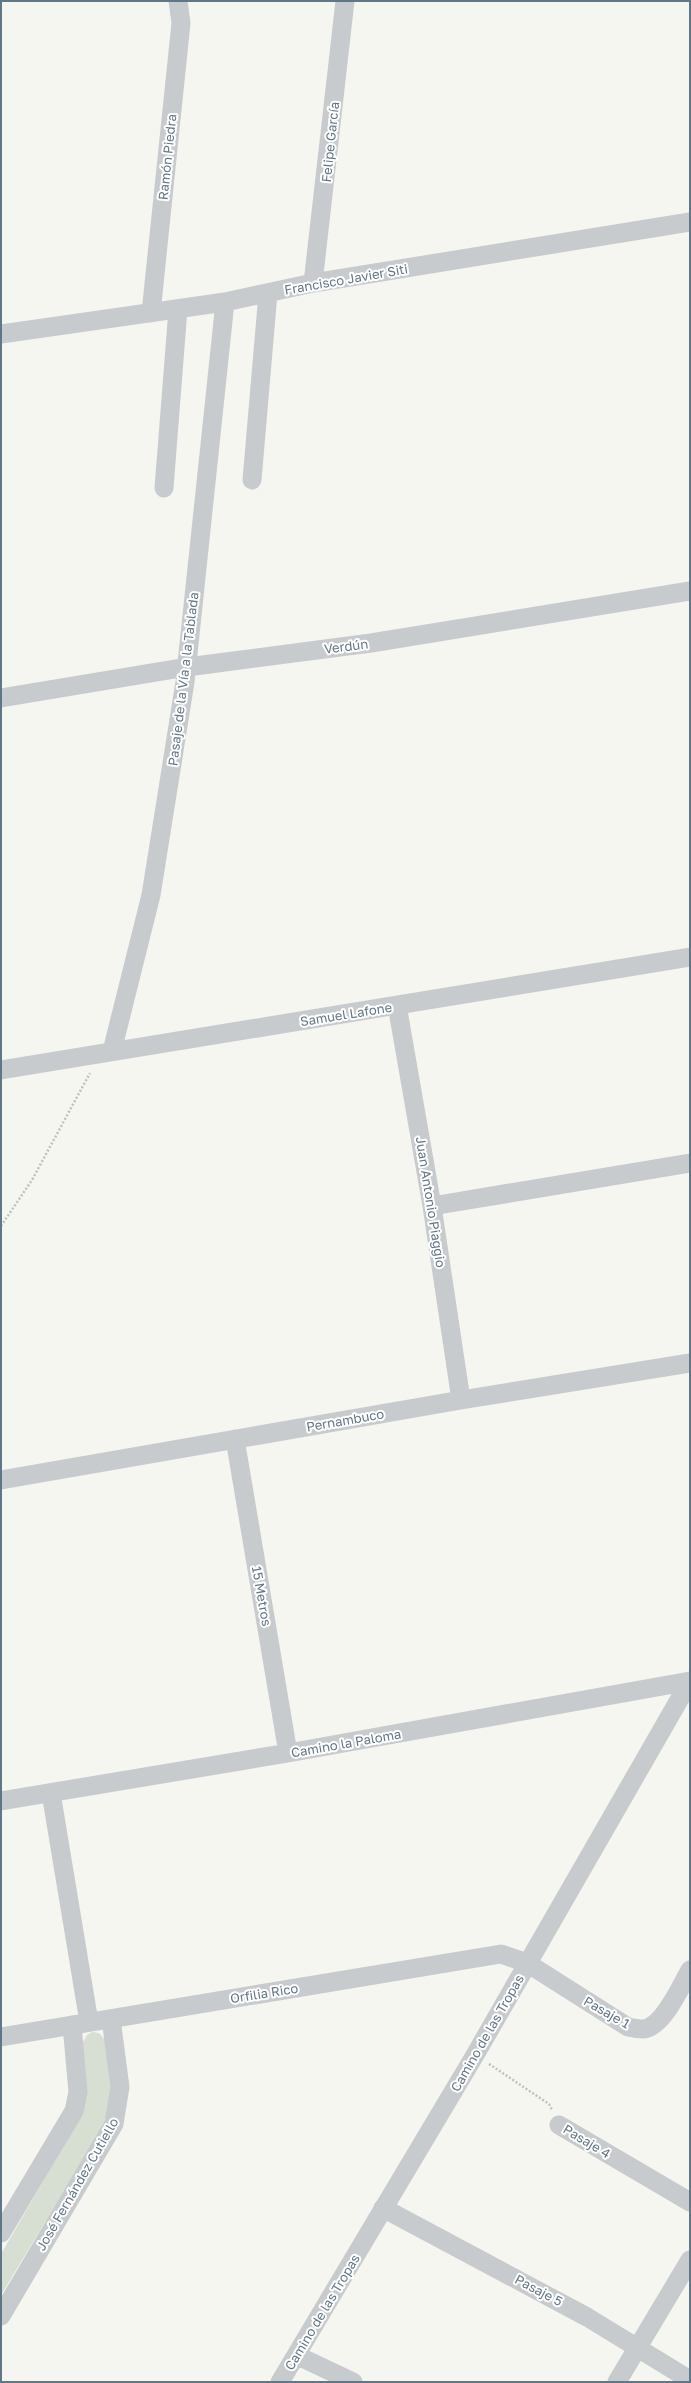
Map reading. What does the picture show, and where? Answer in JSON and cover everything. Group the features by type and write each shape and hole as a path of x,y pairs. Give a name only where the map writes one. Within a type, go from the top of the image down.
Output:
{"street":[{"name":"Ramón Piedra","path":"151,313 181,23 178,1"},
{"name":"Felipe García","path":"313,283 345,1"},
{"name":"Francisco Javier Siti","path":"1,334 178,310 225,302 313,283 690,222"},
{"path":"252,480 268,293"},
{"name":"Pasaje de la Vía a la Tablada","path":"107,1052 151,895 187,667 225,302"},
{"path":"164,488 178,310"},
{"name":"Verdún","path":"1,698 187,667 371,643 690,591"},
{"name":"Samuel Lafone","path":"1,1070 690,957"},
{"name":"Juan Antonio Piaggio","path":"397,1006 432,1206 461,1400"},
{"path":"432,1206 690,1163"},
{"name":"Pernambuco","path":"1,1480 461,1400 690,1363"},
{"name":"15 Metros","path":"235,1439 288,1753"},
{"name":"Camino la Paloma","path":"1,1801 288,1753 690,1681"},
{"name":"Camino de las Tropas","path":"280,2382 475,2055 690,1681"},
{"path":"1,2232 74,2111 78,2092 80,2023 51,1793"},
{"name":"Orfilia Rico","path":"1,2037 501,1954 527,1963"},
{"name":"Pasaje 1","path":"527,1963 628,2027 645,2029 658,2023 666,2013 690,1970"},
{"name":"José Fernández Cutiello","path":"1,2316 117,2117 120,2087 111,2019"},
{"name":"Pasaje 4","path":"560,2125 690,2202"},
{"name":"Pasaje 5","path":"383,2208 588,2317 690,2380"},
{"path":"617,2382 690,2260"},
{"path":"296,2355 353,2382"}],"path":[{"path":"1,1226 32,1180 107,1052"},
{"name":"Pasaje 4","path":"475,2055 549,2104 560,2125"}],"shaded area":[{"path":"92,2032 99,2033 106,2041 112,2106 103,2126 1,2295 1,2254 81,2116 83,2042 87,2035"}]}
